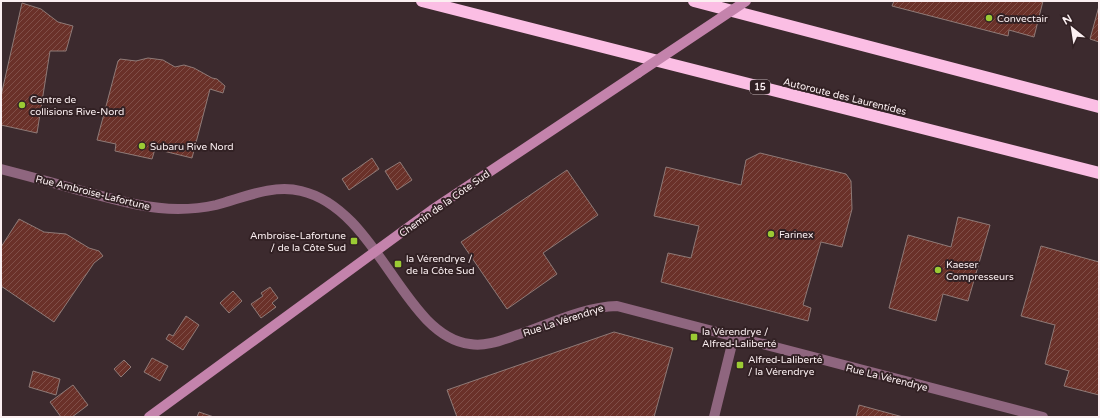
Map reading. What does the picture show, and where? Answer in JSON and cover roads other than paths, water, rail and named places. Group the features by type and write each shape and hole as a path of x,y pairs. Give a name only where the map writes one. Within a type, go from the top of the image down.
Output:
{"highway":[{"name":"Autoroute des Laurentides","path":"422,1 1099,173"},
{"path":"694,1 1099,107"}],"street":[{"name":"Chemin de la Côte Sud","path":"149,417 454,195 746,1"},
{"name":"Rue Ambroise-Lafortune","path":"1,169 125,202 166,209 206,207 269,190 300,190 320,197 339,209 376,251"},
{"name":"Rue La Vérendrye","path":"376,251 431,325 444,335 466,344 491,343 586,311 612,306 630,308 816,359 1043,417"},
{"path":"714,417 734,336"}],"place":[{"name":"Convectair","path":"989,18"},
{"name":"Centre de collisions Rive-Nord","path":"22,105"},
{"name":"Subaru Rive Nord","path":"142,146"},
{"name":"Farinex","path":"771,234"},
{"name":"Ambroise-Lafortune / de la Côte Sud","path":"354,241"},
{"name":"la Vérendrye / de la Côte Sud","path":"398,264"},
{"name":"Kaeser Compresseurs","path":"938,270"},
{"name":"la Vérendrye / Alfred-Laliberté","path":"694,337"},
{"name":"Alfred-Laliberté / la Vérendrye","path":"740,365"}]}
